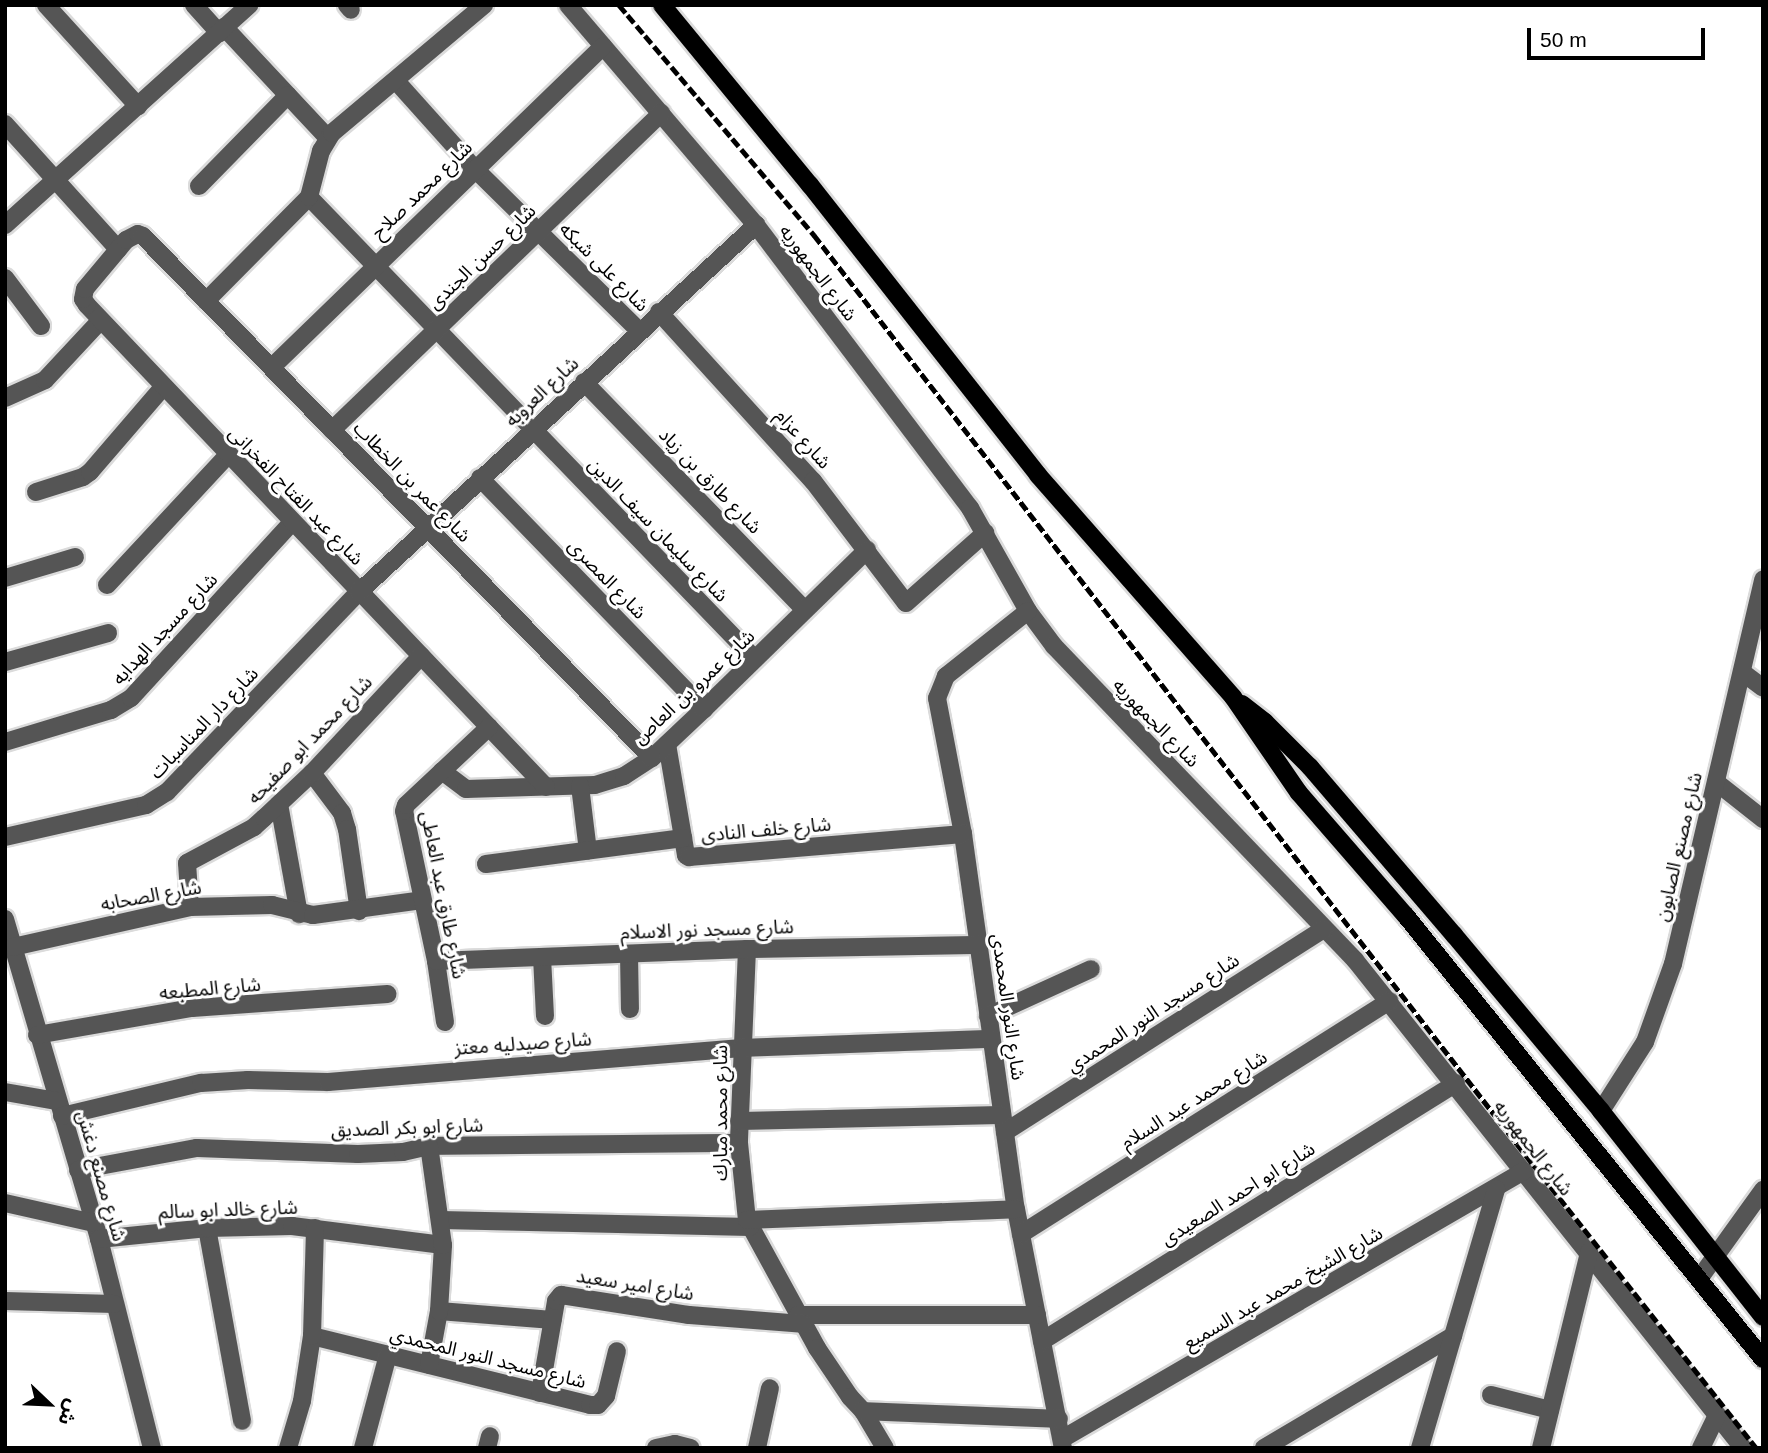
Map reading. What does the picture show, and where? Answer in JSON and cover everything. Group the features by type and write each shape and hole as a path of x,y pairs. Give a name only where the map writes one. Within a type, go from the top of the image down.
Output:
{"main road":[{"path":"662,5 810,186 1038,475 1233,697 1299,793 1472,997 1763,1359"},
{"path":"1233,697 1265,722 1310,767 1601,1111 1763,1317"},
{"path":"1472,997 1492,981"}],"street":[{"path":"46,5 138,106"},
{"path":"194,5 288,95 328,138"},
{"path":"5,225 249,5"},
{"path":"206,300 309,197 321,151 328,138 484,5"},
{"name":"شارع الجمهوريه","path":"568,5 756,225 985,533 1028,611 1054,646 1324,929 1389,1001 1743,1448"},
{"name":"شارع محمد صلاح","path":"272,367 603,46"},
{"name":"شارع على شبكه","path":"396,80 475,169 639,331"},
{"path":"199,187 288,95"},
{"name":"شارع حسن الجندى","path":"332,430 661,113"},
{"path":"5,124 118,249"},
{"path":"309,197 532,430"},
{"name":"شارع العروبه","path":"359,592 756,225"},
{"name":"شارع عبد الفتاح الفخرانى","path":"143,236 132,236 118,249 83,293 83,299 100,321 546,787"},
{"name":"شارع عمر بن الخطاب","path":"143,236 652,758"},
{"path":"5,278 41,326"},
{"name":"شارع عزام","path":"659,312 813,481 906,603 985,533"},
{"path":"5,398 45,380 100,321"},
{"name":"شارع طارق بن زياد","path":"584,382 804,609"},
{"path":"36,492 83,477 90,472 163,387"},
{"name":"شارع سليمان سيف الدين","path":"532,430 755,659"},
{"path":"107,585 228,455"},
{"name":"شارع المصرى","path":"480,478 704,709"},
{"name":"شارع مسجد الهدايه","path":"5,742 111,710 131,698 292,522"},
{"name":"شارع عمرو بن العاص","path":"442,771 466,789 595,785 624,776 652,758 867,550"},
{"path":"5,578 75,557"},
{"name":"شارع مصنع الصابون","path":"1601,1111 1645,1042 1661,1004 1763,579"},
{"name":"شارع دار المناسبات","path":"5,837 134,808 157,799 359,592"},
{"name":"شارع النور المحمدى","path":"1028,611 946,676 938,690 963,834 1016,1209 1063,1443"},
{"path":"5,662 108,634"},
{"name":"شارع محمد ابو صفيحه","path":"190,907 187,863 254,827 312,773 421,656"},
{"path":"1742,672 1763,688"},
{"name":"شارع طارق عبد العاطى","path":"445,1022 436,961 404,811 406,804 489,727"},
{"name":"شارع خلف النادى","path":"667,744 686,855 691,858 963,834"},
{"path":"312,773 342,813 347,829 359,911"},
{"path":"1716,782 1763,819"},
{"path":"580,786 588,851"},
{"path":"279,804 299,914"},
{"path":"486,864 683,838"},
{"name":"شارع الصحابه","path":"13,947 190,907 272,905 299,914 313,915 359,911 422,900"},
{"name":"شارع مصنع دغش","path":"5,919 96,1231 152,1448"},
{"name":"شارع مسجد النور المحمدي","path":"1003,1124 1324,929"},
{"name":"شارع مسجد نور الاسلام","path":"436,961 747,949 979,946"},
{"name":"شارع محمد مبارك","path":"747,949 739,1143 748,1224 833,1374 863,1411 885,1448"},
{"path":"629,954 630,1010"},
{"path":"542,957 545,1016"},
{"path":"988,1016 1091,969"},
{"name":"شارع المطبعه","path":"37,1035 192,1008 388,994"},
{"name":"شارع محمد عبد السلام","path":"1021,1234 1389,1001"},
{"name":"شارع صيدليه معتز","path":"60,1108 201,1083 248,1080 328,1082 742,1048 991,1039"},
{"name":"شارع ابو احمد الصعيدى","path":"1042,1341 1456,1083"},
{"path":"5,1093 60,1108"},
{"path":"739,1121 1003,1124"},
{"name":"شارع ابو بكر الصديق","path":"78,1170 197,1148 358,1154 403,1152 429,1146 739,1143"},
{"path":"429,1146 443,1245 439,1311 429,1365"},
{"name":"شارع الشيخ محمد عبد السميع","path":"1063,1443 1524,1171"},
{"path":"1422,1447 1496,1189"},
{"path":"1699,1279 1763,1190"},
{"name":"شارع خالد ابو سالم","path":"5,1203 96,1231 315,1228 443,1245"},
{"path":"441,1220 748,1224 1016,1209"},
{"path":"208,1228 242,1420"},
{"path":"288,1448 302,1401 312,1336 315,1228"},
{"path":"1541,1448 1588,1252"},
{"name":"شارع امير سعيد","path":"540,1393 556,1301 565,1295 689,1315 801,1320 1037,1315"},
{"path":"5,1301 114,1304"},
{"path":"439,1311 553,1320"},
{"name":"شارع مسجد النور المحمدي","path":"312,1336 598,1405 606,1396 617,1351"},
{"path":"1264,1448 1453,1336"},
{"path":"363,1448 388,1355"},
{"path":"757,1448 770,1388"},
{"path":"1491,1395 1550,1410"},
{"path":"863,1411 1059,1419"},
{"path":"1701,1448 1717,1415"},
{"path":"656,1448 675,1444 691,1448"}],"railway":[{"path":"619,5 814,235 1517,1144 1756,1448"}]}
